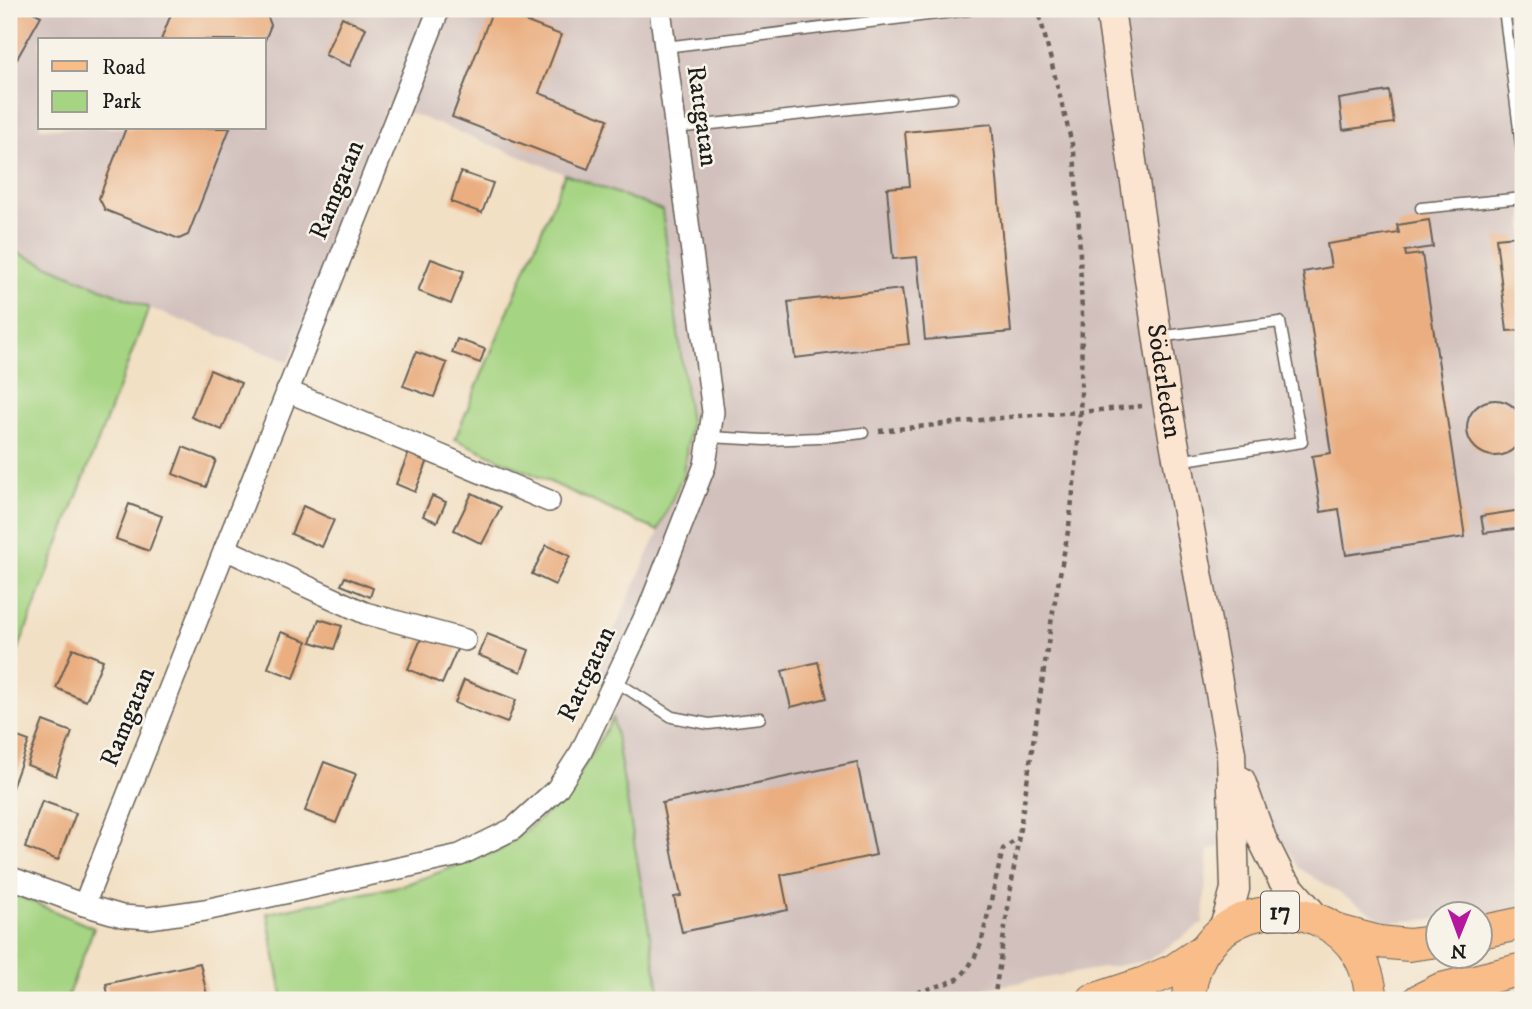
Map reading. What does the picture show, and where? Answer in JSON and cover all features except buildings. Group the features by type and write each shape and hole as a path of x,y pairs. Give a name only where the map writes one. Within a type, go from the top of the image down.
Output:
{"main road":[{"name":"17","path":"1093,1000 1174,970 1241,920 1265,912 1291,912 1379,942 1409,945 1424,943"},
{"path":"1494,929 1523,923"},
{"name":"17","path":"1327,924 1358,953 1370,980 1372,1000"},
{"path":"1188,1000 1192,976 1212,942"},
{"path":"1419,1000 1441,989 1523,969"}],"street":[{"name":"Ramgatan","path":"84,905 439,9"},
{"name":"Rattgatan","path":"9,877 122,916 149,918 205,910 460,855 513,829 557,789 581,752 649,608 705,465 713,412 660,9"},
{"name":"Söderleden","path":"1110,9 1167,403 1231,753 1235,889 1227,918 1212,942"},
{"path":"287,391 549,500"},
{"path":"225,549 365,613 465,640"},
{"name":"Söderleden","path":"1231,753 1262,839 1282,878 1327,924"}],"lane":[{"path":"1504,9 1523,160"},
{"path":"665,47 969,10"},
{"path":"675,128 952,98"},
{"path":"1420,208 1523,198"},
{"path":"1157,337 1280,322 1302,442 1178,461"},
{"path":"709,437 765,440 863,433"},
{"path":"615,681 672,718 709,724 760,718"}],"path":[{"path":"994,1000 1052,617 1069,526 1080,412 1082,315 1074,152 1038,9"},
{"path":"863,433 1167,403"},
{"path":"888,1000 958,979 966,970 981,944 1003,849 1019,838"}],"shaded area":[{"path":"9,9 1523,9 1523,909 1494,914 1494,900 1424,900 1424,920 1386,922 1299,868 1276,831 1208,850 1203,923 1149,960 919,1000 663,1000 598,668 685,478 692,424 662,210 387,104 289,362 149,308 9,249"}],"green space":[{"path":"565,174 662,210 690,423 683,475 658,531 455,439"},
{"path":"9,249 149,308 9,674"},
{"path":"613,718 661,1000 283,1000 267,913 404,885 500,850 563,801"},
{"path":"9,892 94,928 66,1000 9,1000"}]}
